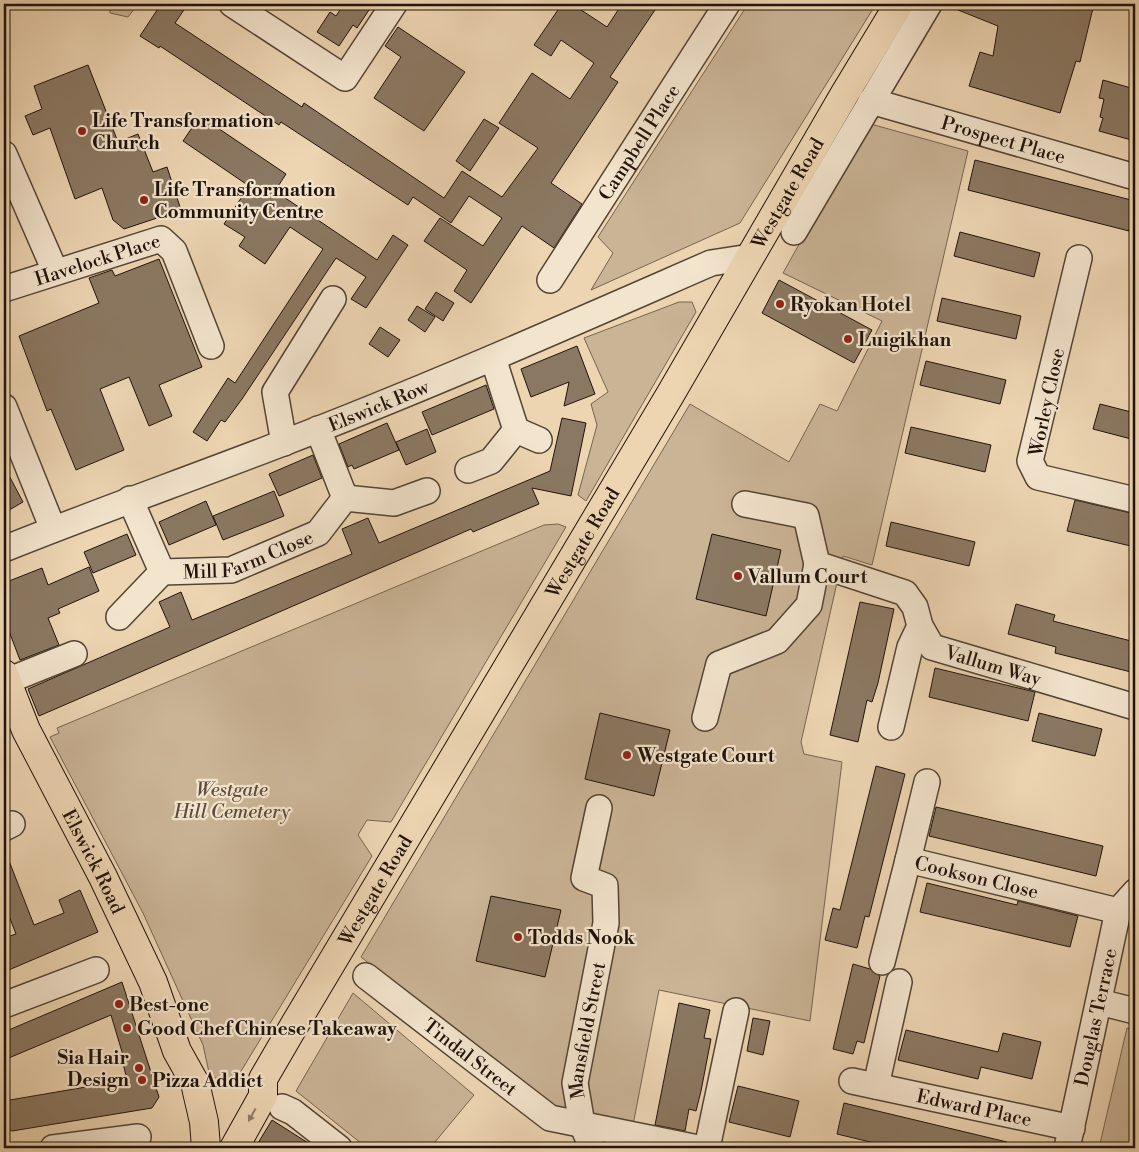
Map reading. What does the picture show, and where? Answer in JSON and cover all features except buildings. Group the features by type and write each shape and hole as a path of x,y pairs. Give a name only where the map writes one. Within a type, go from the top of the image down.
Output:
{"main road":[{"name":"Westgate Road","path":"234,1148 263,1096 263,1079 899,4"},
{"name":"Elswick Road","path":"5,677 29,736 140,952 165,1013 177,1051 195,1083 204,1122 206,1148"},
{"name":"Elswick Road","path":"177,1051 178,1084 192,1148"},
{"name":"Westgate Road","path":"213,1148 248,1085 263,1079"}],"street":[{"path":"232,4 345,78 394,4"},
{"name":"Campbell Place","path":"550,280 727,4"},
{"path":"794,232 929,4"},
{"name":"Prospect Place","path":"871,101 1135,177"},
{"path":"4,154 55,271"},
{"name":"Havelock Place","path":"4,289 55,271 161,239 174,251 211,346"},
{"name":"Elswick Row","path":"4,549 130,499 284,443 493,358 710,263 750,257"},
{"name":"Worley Close","path":"1079,258 1030,461 1038,477 1135,500"},
{"path":"284,443 276,392 334,299"},
{"path":"493,358 516,430 538,440"},
{"path":"4,407 53,529"},
{"path":"318,429 346,498 394,503 427,491"},
{"path":"468,470 490,461 516,430"},
{"name":"Mill Farm Close","path":"120,617 162,572 232,570 318,533 346,498"},
{"name":"Mill Farm Close","path":"130,499 162,572"},
{"path":"705,718 719,664 777,641 809,605 818,564 806,516 745,504"},
{"name":"Vallum Way","path":"818,564 906,593 915,607 920,626 932,647 1135,707"},
{"path":"891,726 910,647 920,626"},
{"path":"5,677 74,654"},
{"path":"908,860 927,782"},
{"name":"Mansfield Street","path":"592,1148 582,1124 575,1083 606,923 605,886 584,878 600,808"},
{"name":"Cookson Close","path":"882,962 908,860 1118,911"},
{"path":"1118,911 1135,892"},
{"name":"Douglas Terrace","path":"1070,1138 1118,911"},
{"path":"4,1005 96,970"},
{"name":"Tindal Street","path":"366,976 550,1118 698,1148"},
{"path":"876,1086 899,982"},
{"path":"1099,1002 1135,1011"},
{"path":"707,1148 736,1011"},
{"name":"Edward Place","path":"852,1081 1070,1138"},
{"path":"282,1107 293,1112 339,1148"},
{"path":"53,1148 138,1138"}],"green space":[{"path":"109,4 138,4 128,17 110,13"},
{"path":"748,4 876,4 740,223 591,290 613,253 598,237"},
{"path":"867,123 968,151 872,565 843,556 801,742 804,754 842,762 810,1021 659,990 633,1125 546,1106 361,957 690,404 789,462 820,404 837,411 882,321 783,273"},
{"path":"679,302 692,302 696,312 586,501 578,495 597,425 591,404 608,392 584,338"},
{"name":"Westgate Hill Cemetery","path":"558,524 566,527 391,822 367,820 358,835 372,856 235,1081 210,1077 203,1045 143,913 50,737 59,733 57,728 544,525"},
{"path":"353,993 474,1095 430,1148 367,1148 296,1091"},
{"path":"1127,1028 1135,1030 1135,1148 1099,1148"}],"place":[{"name":"Life Transformation Church","path":"82,131"},
{"name":"Life Transformation Community Centre","path":"144,200"},
{"name":"Ryokan Hotel","path":"780,304"},
{"name":"Luigikhan","path":"848,339"},
{"name":"Vallum Court","path":"738,576"},
{"name":"Westgate Court","path":"627,755"},
{"name":"Todds Nook","path":"518,937"},
{"name":"Best-one","path":"119,1004"},
{"name":"Good Chef Chinese Takeaway","path":"127,1028"},
{"name":"Sia Hair Design","path":"139,1068"},
{"name":"Pizza Addict","path":"142,1080"}]}
